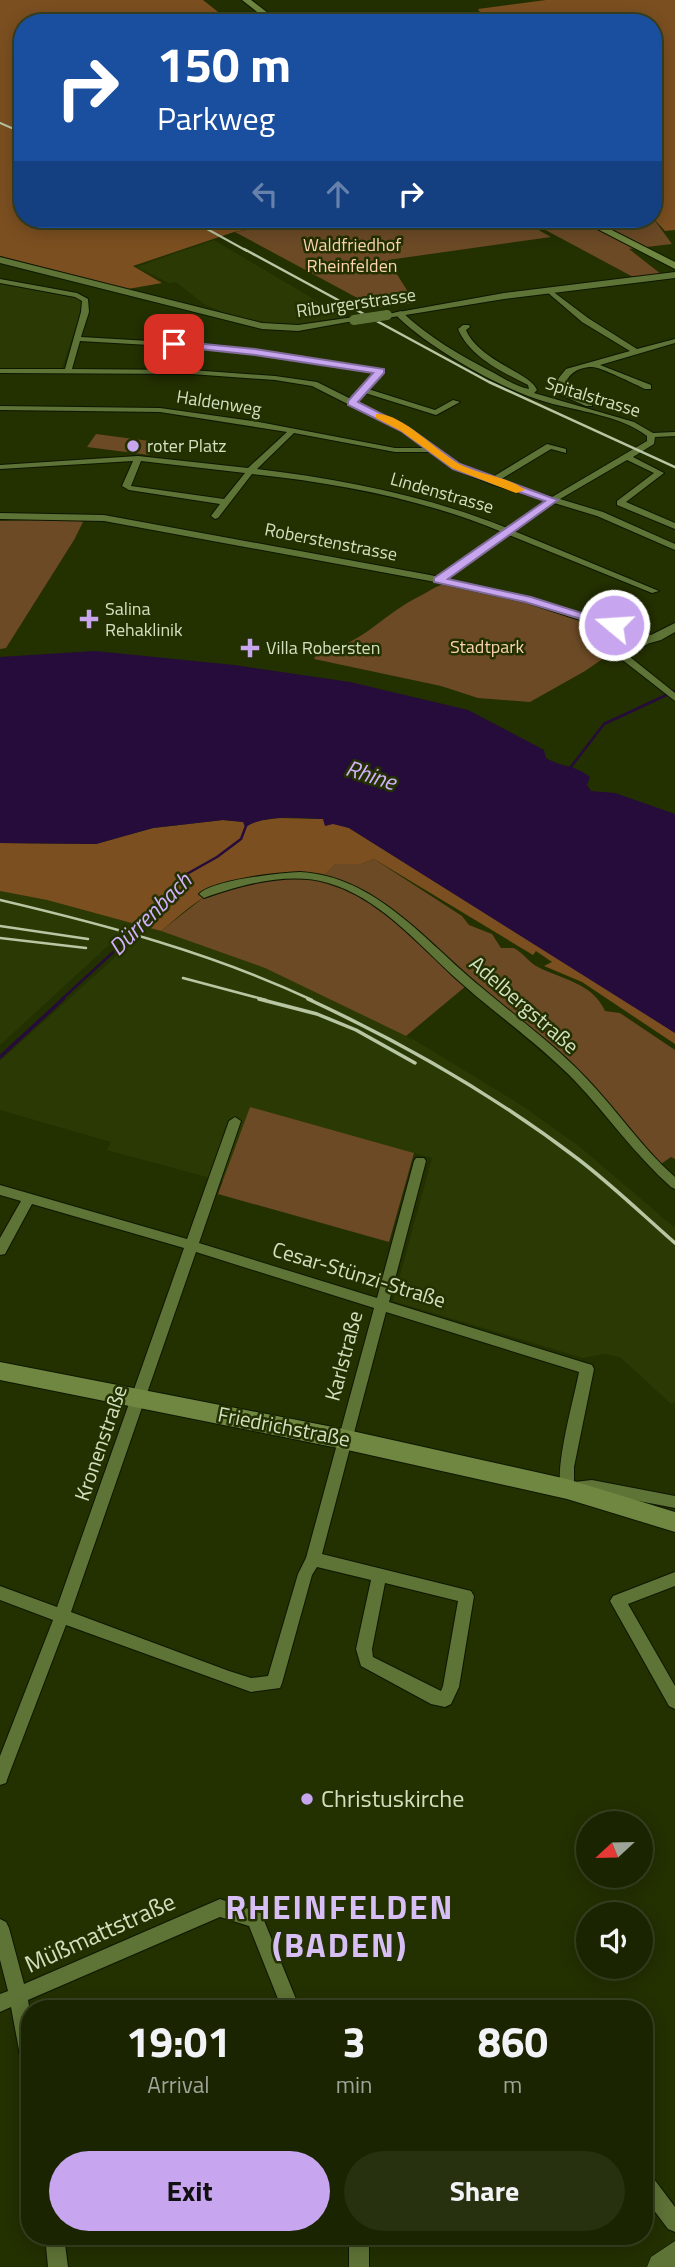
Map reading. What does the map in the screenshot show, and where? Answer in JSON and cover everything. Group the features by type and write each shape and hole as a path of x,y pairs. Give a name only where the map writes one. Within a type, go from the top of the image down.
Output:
{"main road":[{"path":"246,0 265,14"},
{"path":"601,228 674,269"},
{"name":"Friedrichstraße","path":"0,1371 344,1439 567,1489 675,1522"},
{"path":"661,2267 675,2255"}],"street":[{"name":"Riburgerstrasse","path":"0,260 262,326 298,328 549,290 638,281 674,269"},
{"path":"0,281 83,298 87,303 68,371"},
{"path":"549,290 585,320 636,352"},
{"name":"Spitalstrasse","path":"398,313 463,358 528,393 636,425 646,429 651,435 649,444 553,500 438,580"},
{"name":"Spitalstrasse","path":"466,327 462,329 463,334 469,342 511,376 531,384 533,390 528,393"},
{"path":"78,339 255,352 380,371 352,403"},
{"path":"639,419 559,391 562,379 569,371 675,341"},
{"path":"245,375 255,352"},
{"path":"593,364 648,387"},
{"path":"0,371 245,375 314,384 404,429 455,466 492,481 600,514 675,547"},
{"path":"365,391 436,413 456,402"},
{"name":"Haldenweg","path":"0,408 160,410 395,450 431,450"},
{"path":"215,516 251,470 292,431"},
{"path":"651,435 675,434"},
{"path":"492,481 550,446 564,451"},
{"path":"627,457 660,473 620,503 675,526"},
{"path":"138,458 126,485 128,488 225,502"},
{"name":"Lindenstrasse","path":"0,467 138,458 321,479 461,512 655,591"},
{"name":"Roberstenstrasse","path":"0,516 104,518 438,580 527,599 650,639"},
{"path":"673,697 625,658 628,651 675,627"},
{"path":"204,894 213,889 288,876 328,879"},
{"name":"Adelbergstraße","path":"328,879 372,901 560,1059 593,1093 649,1162 675,1184"},
{"name":"Kronenstraße","path":"0,1777 62,1616 235,1121"},
{"name":"Karlstraße","path":"62,1616 251,1685 274,1683 305,1574 313,1559 420,1161"},
{"name":"Cesar-Stünzi-Straße","path":"0,1190 193,1246 587,1369 567,1466 567,1489"},
{"path":"0,1250 29,1200"},
{"path":"567,1489 592,1486 675,1503"},
{"path":"313,1559 466,1596 451,1687 445,1699 437,1699 366,1661 363,1654 379,1575"},
{"path":"675,1579 618,1601 675,1701"},
{"path":"0,1592 62,1616"},
{"name":"Müßmattstraße","path":"0,2003 220,1908 255,1919 287,2000"},
{"path":"0,1928 21,2014"},
{"path":"653,2194 675,2222"},
{"path":"55,2245 58,2267"},
{"path":"359,2245 359,2267"}],"shaded area":[{"path":"0,0 203,0 221,14 14,14 14,228 255,228 234,232 133,266 162,283 128,289 0,256"},
{"path":"546,0 675,0 675,230 665,231 662,228 662,14 481,14 478,9"},
{"path":"214,240 344,317 285,326 229,315 204,304 176,282 169,283 136,267"},
{"path":"0,284 78,297 83,306 62,368 0,369"},
{"path":"279,818 323,819 349,828 642,1011 675,1033 675,1044 582,982 544,966 552,962 536,951 533,955 374,859 361,864 336,864 319,879 260,881 218,891 193,905 161,931 47,900 0,891 0,843 96,844 153,828 223,820 244,822 246,827 255,821"},
{"path":"0,891 47,900 161,931 265,968 416,1041 521,1105 580,1147 675,1228 675,1402 671,1404 620,1357 604,1354 583,1358 393,1301 432,1158 250,1107 225,1182 107,1150 111,1142 0,1110 0,1061 132,942 120,937 109,945 0,1045"}],"green space":[{"name":"Waldfriedhof Rheinfelden","path":"257,228 535,228 551,237 388,260 415,303 376,308 235,232"},
{"path":"542,228 660,228 672,244 629,249 661,274 635,278"},
{"name":"roter Platz","path":"96,434 157,442 149,455 87,447"},
{"path":"77,519 83,522 74,540 6,648 0,649 0,521"},
{"name":"Stadtpark","path":"444,584 567,611 613,628 628,637 627,642 585,671 530,702 478,698 441,686 314,659 317,653 333,649 360,636 406,604"},
{"path":"374,859 462,916 469,925 492,934 501,948 514,948 536,966 584,988 599,1001 605,1011 620,1013 675,1050 675,1159 671,1157 658,1166 593,1086 391,913 322,876 336,864 361,864"},
{"path":"278,879 322,879 361,896 398,924 466,986 406,1036 265,968 161,931 203,898 222,890"},
{"path":"250,1107 414,1153 389,1242 218,1194"}],"water":[{"name":"Rhine","path":"95,651 234,665 350,682 468,710 544,750 546,758 584,773 590,777 587,785 591,791 615,793 675,814 675,1033 349,828 333,824 325,826 323,819 273,818 245,827 243,822 223,820 153,828 96,844 0,843 0,657"}],"waterway":[{"path":"570,768 604,724 675,691"},
{"name":"Dürrenbach","path":"61,1000 121,945 140,920 168,895 185,875 217,857 241,839 246,826"},
{"name":"Dürrenbach","path":"0,1057 63,999"}],"railway":[{"path":"0,123 14,129"},
{"path":"205,228 247,251"},
{"path":"244,249 489,382 675,467"},
{"path":"0,900 197,954 312,1000"},
{"path":"0,926 88,939"},
{"path":"0,938 86,948"},
{"path":"183,978 266,1000"},
{"path":"259,999 317,1014 356,1030 415,1063"},
{"path":"308,999 413,1052 514,1113 591,1169 675,1243"}],"slow traffic":[{"path":"379,416 415,436 455,466 519,490"}],"place":[{"name":"roter Platz","path":"133,446"},
{"name":"Salina Rehaklinik","path":"89,619"},
{"name":"Villa Robersten","path":"250,648"},
{"name":"Christuskirche","path":"307,1799"}],"district":[{"name":"RHEINFELDEN (BADEN)","path":"340,1926"}],"route":[{"path":"174,344 218,347 380,371 352,403 404,429 457,467 497,483 553,500 438,580 527,599 614,625"}]}
